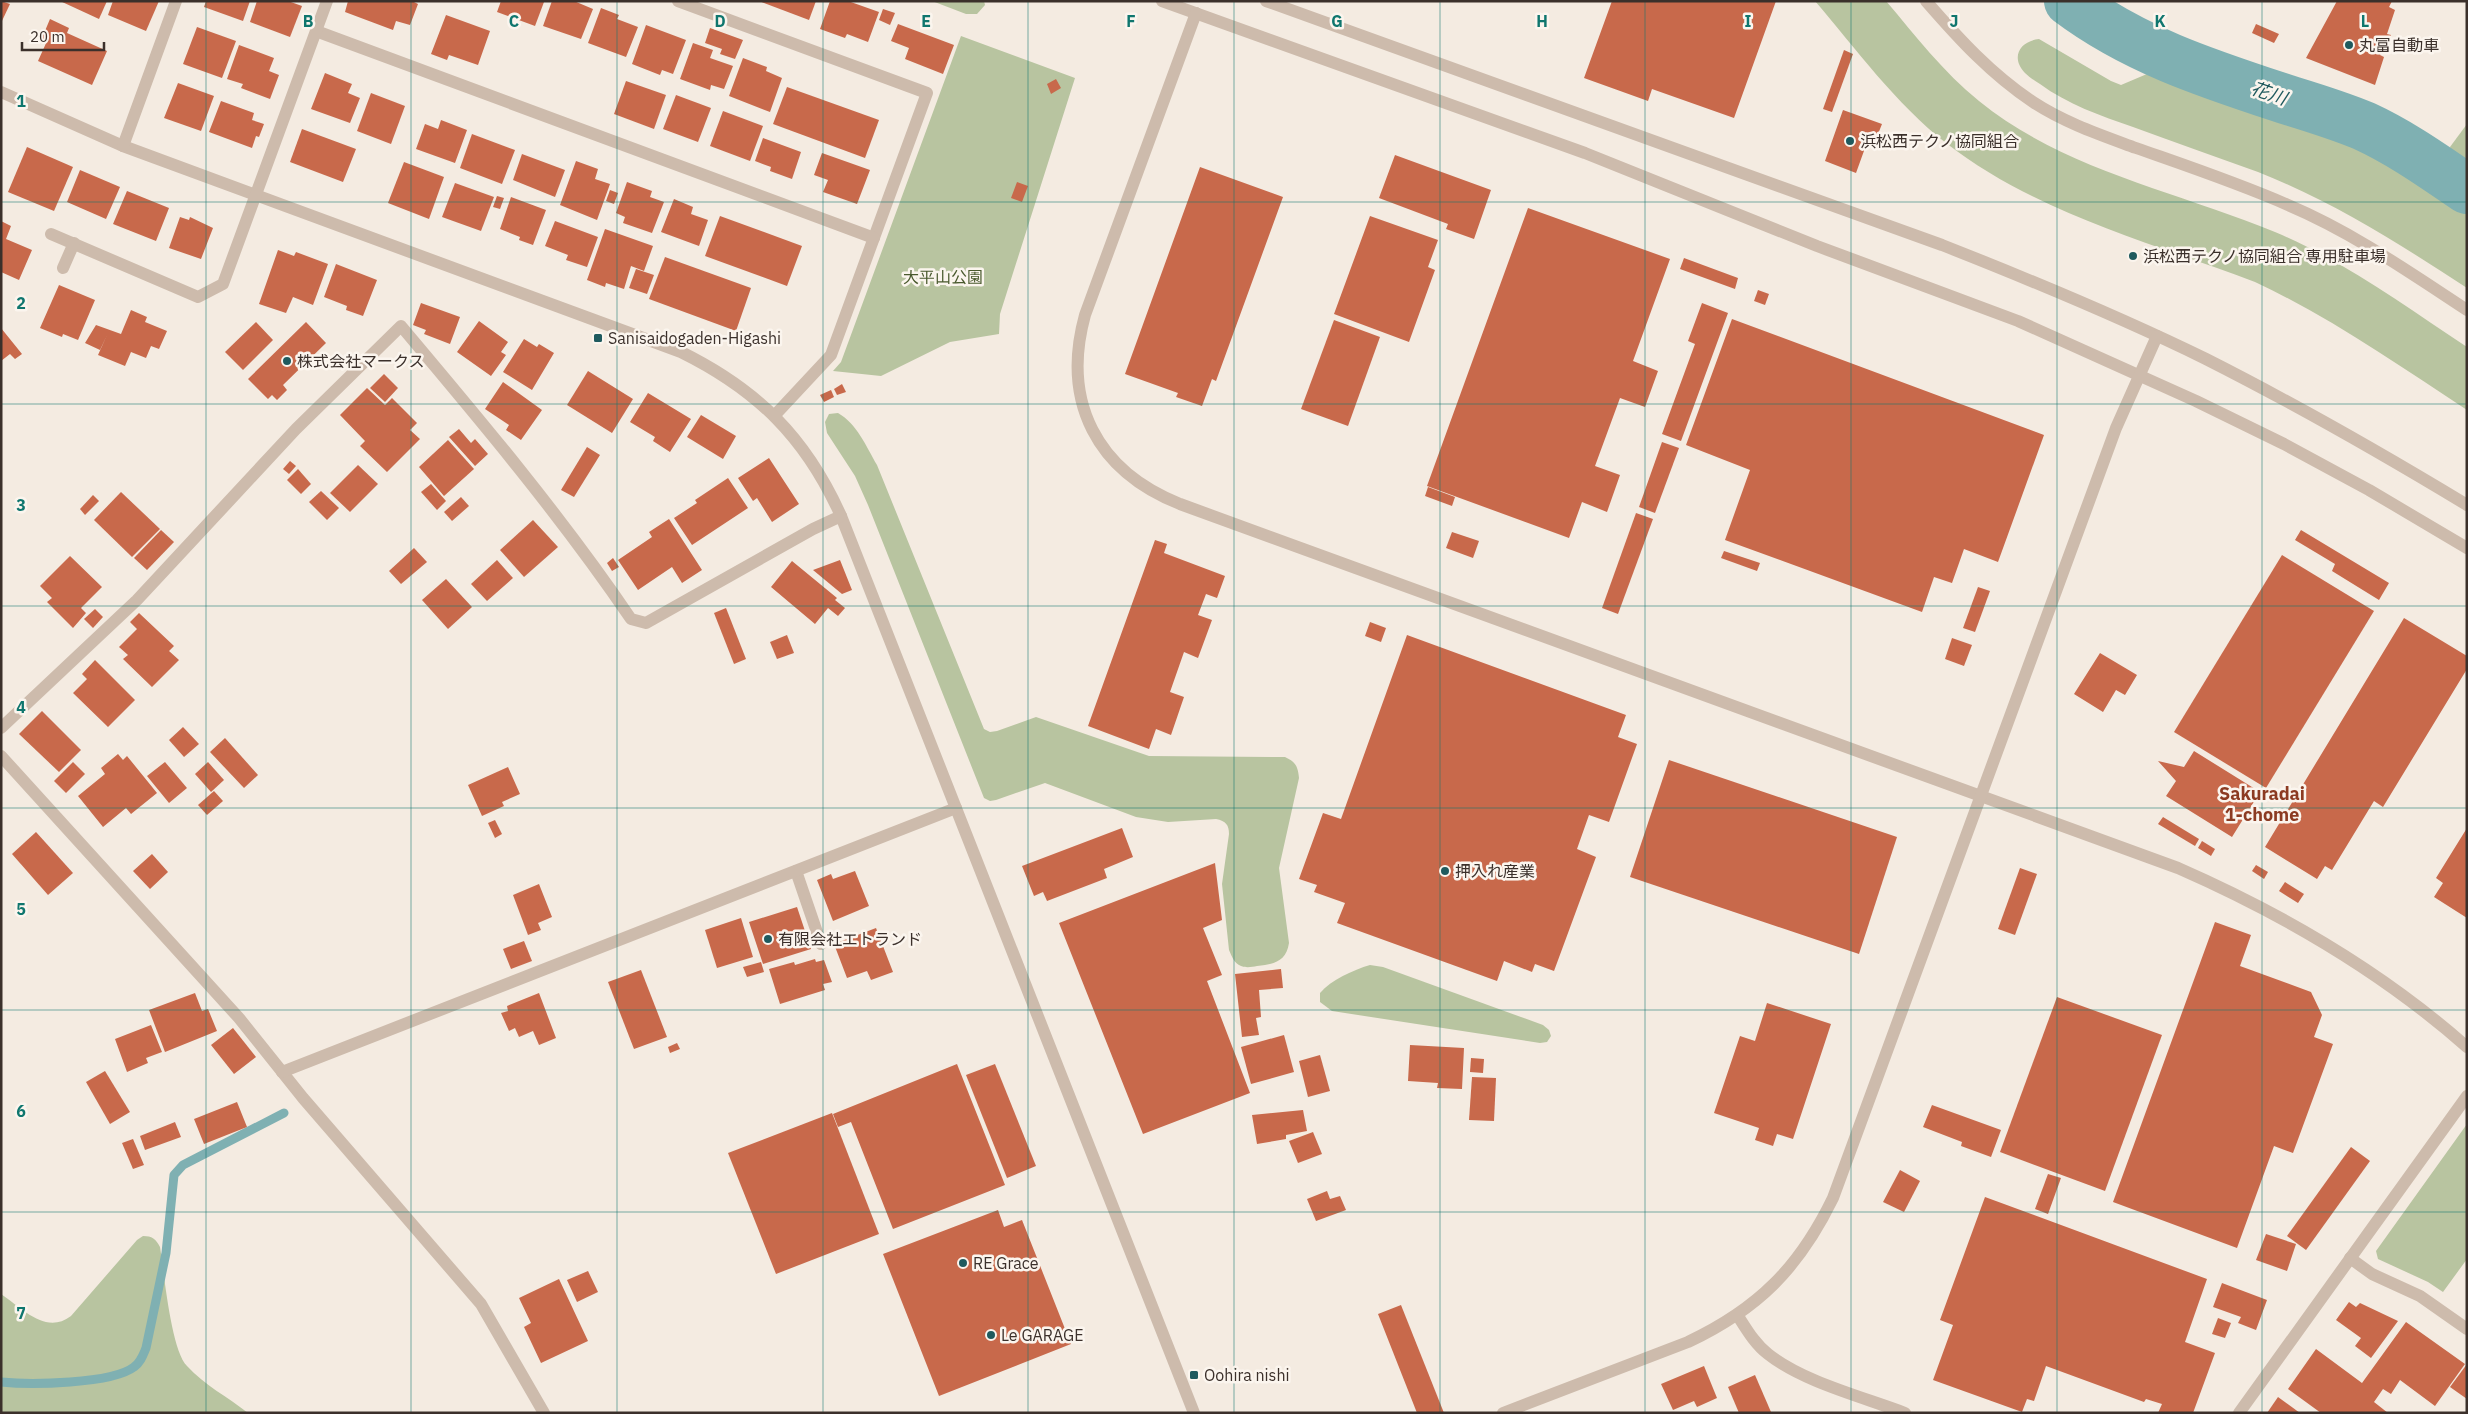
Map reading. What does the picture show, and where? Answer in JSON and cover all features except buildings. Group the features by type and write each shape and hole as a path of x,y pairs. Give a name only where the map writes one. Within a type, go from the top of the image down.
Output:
{"street":[{"path":"123,146 176,1"},
{"path":"51,234 198,297 223,284 327,1"},
{"path":"678,1 927,93 830,355 774,415"},
{"path":"1162,1 1585,153 1817,246 2009,318 2140,375 2284,444 2369,490 2467,548"},
{"path":"1266,1 1942,245 2034,282 2157,336 2302,409 2389,457 2467,504"},
{"path":"1926,1 1966,47 1998,77 2034,102 2073,124 2251,190 2324,221 2393,262 2467,310"},
{"path":"1196,13 1085,315 1078,340 1076,367 1079,393 1086,418 1098,441 1114,462 1133,480 1155,494 1180,504 2178,868 2272,912 2369,971 2418,1006 2467,1047"},
{"path":"316,32 874,238"},
{"path":"1,92 123,146 681,352 732,380 774,415 814,464 841,516 1194,1413"},
{"path":"63,268 74,243"},
{"path":"1,728 137,600 296,429 401,326 482,423 590,560 631,619 646,623 813,529 841,516"},
{"path":"1503,1413 1688,1342 1738,1316 1764,1295 1804,1251 1833,1198 2116,428 2157,336"},
{"path":"1,756 239,1018 282,1072 481,1304 544,1413"},
{"path":"282,1072 956,808"},
{"path":"796,871 821,944"},
{"path":"2239,1413 2467,1096"},
{"path":"2350,1258 2372,1274 2420,1296 2467,1329"},
{"path":"1738,1316 1752,1338 1767,1354 1784,1366 1803,1375 1905,1413"}],"green space":[{"path":"932,1 984,1 985,5 977,14 966,14"},
{"path":"1815,1 1886,1 1953,78 1979,101 2012,125 2047,145 2084,162 2275,232 2325,256 2374,285 2467,347 2467,410 2337,326 2255,282 2095,224 2017,189 1981,167 1946,143 1893,94"},
{"name":"大平山公園","path":"961,36 1075,78 1000,314 999,334 950,342 881,376 833,371 841,362"},
{"path":"2039,39 2121,85 2154,71 2165,73 2357,139 2404,163 2467,207 2467,288 2365,224 2313,196 2258,172 2097,114 2061,98 2028,76 2018,61 2019,51 2022,46 2032,40"},
{"path":"2467,124 2467,172 2452,157 2450,147"},
{"path":"838,413 856,429 877,465 984,729 990,732 997,731 1036,717 1149,756 1285,757 1294,763 1299,778 1279,868 1289,943 1282,958 1274,963 1247,967 1237,963 1231,955 1222,884 1229,831 1228,826 1222,821 1216,819 1168,822 1136,817 1045,783 996,800 990,801 984,798 868,505 855,476 827,433 825,422 829,414"},
{"path":"1370,965 1383,967 1543,1025 1549,1030 1551,1036 1547,1042 1540,1043 1332,1011 1320,1002 1320,993 1330,984"},
{"path":"2467,1124 2467,1259 2443,1292 2428,1282 2378,1259 2376,1251"},
{"path":"143,1236 153,1238 160,1247 172,1328 181,1357 187,1366 201,1379 248,1413 1,1413 1,1294 35,1318 53,1323 62,1321 71,1316 137,1240"}],"waterway":[{"name":"花川","path":"2069,1 2119,33 2173,59 2228,80 2364,126 2404,147 2467,189"},
{"path":"1,1382 50,1383 90,1380 123,1373 134,1367 142,1358 146,1348 166,1253 174,1175 183,1165 284,1113"}],"place":[{"name":"丸富自動車","path":"2349,45"},
{"name":"浜松西テクノ協同組合","path":"1850,141"},
{"name":"浜松西テクノ協同組合 専用駐車場","path":"2133,256"},
{"name":"Sanisaidogaden-Higashi","path":"598,338"},
{"name":"株式会社マークス","path":"287,361"},
{"name":"押入れ産業","path":"1445,871"},
{"name":"有限会社エトランド","path":"768,939"},
{"name":"RE Grace","path":"963,1263"},
{"name":"Le GARAGE","path":"991,1335"},
{"name":"Oohira nishi","path":"1194,1375"}],"district":[{"name":"Sakuradai 1-chome","path":"2262,803"}]}
